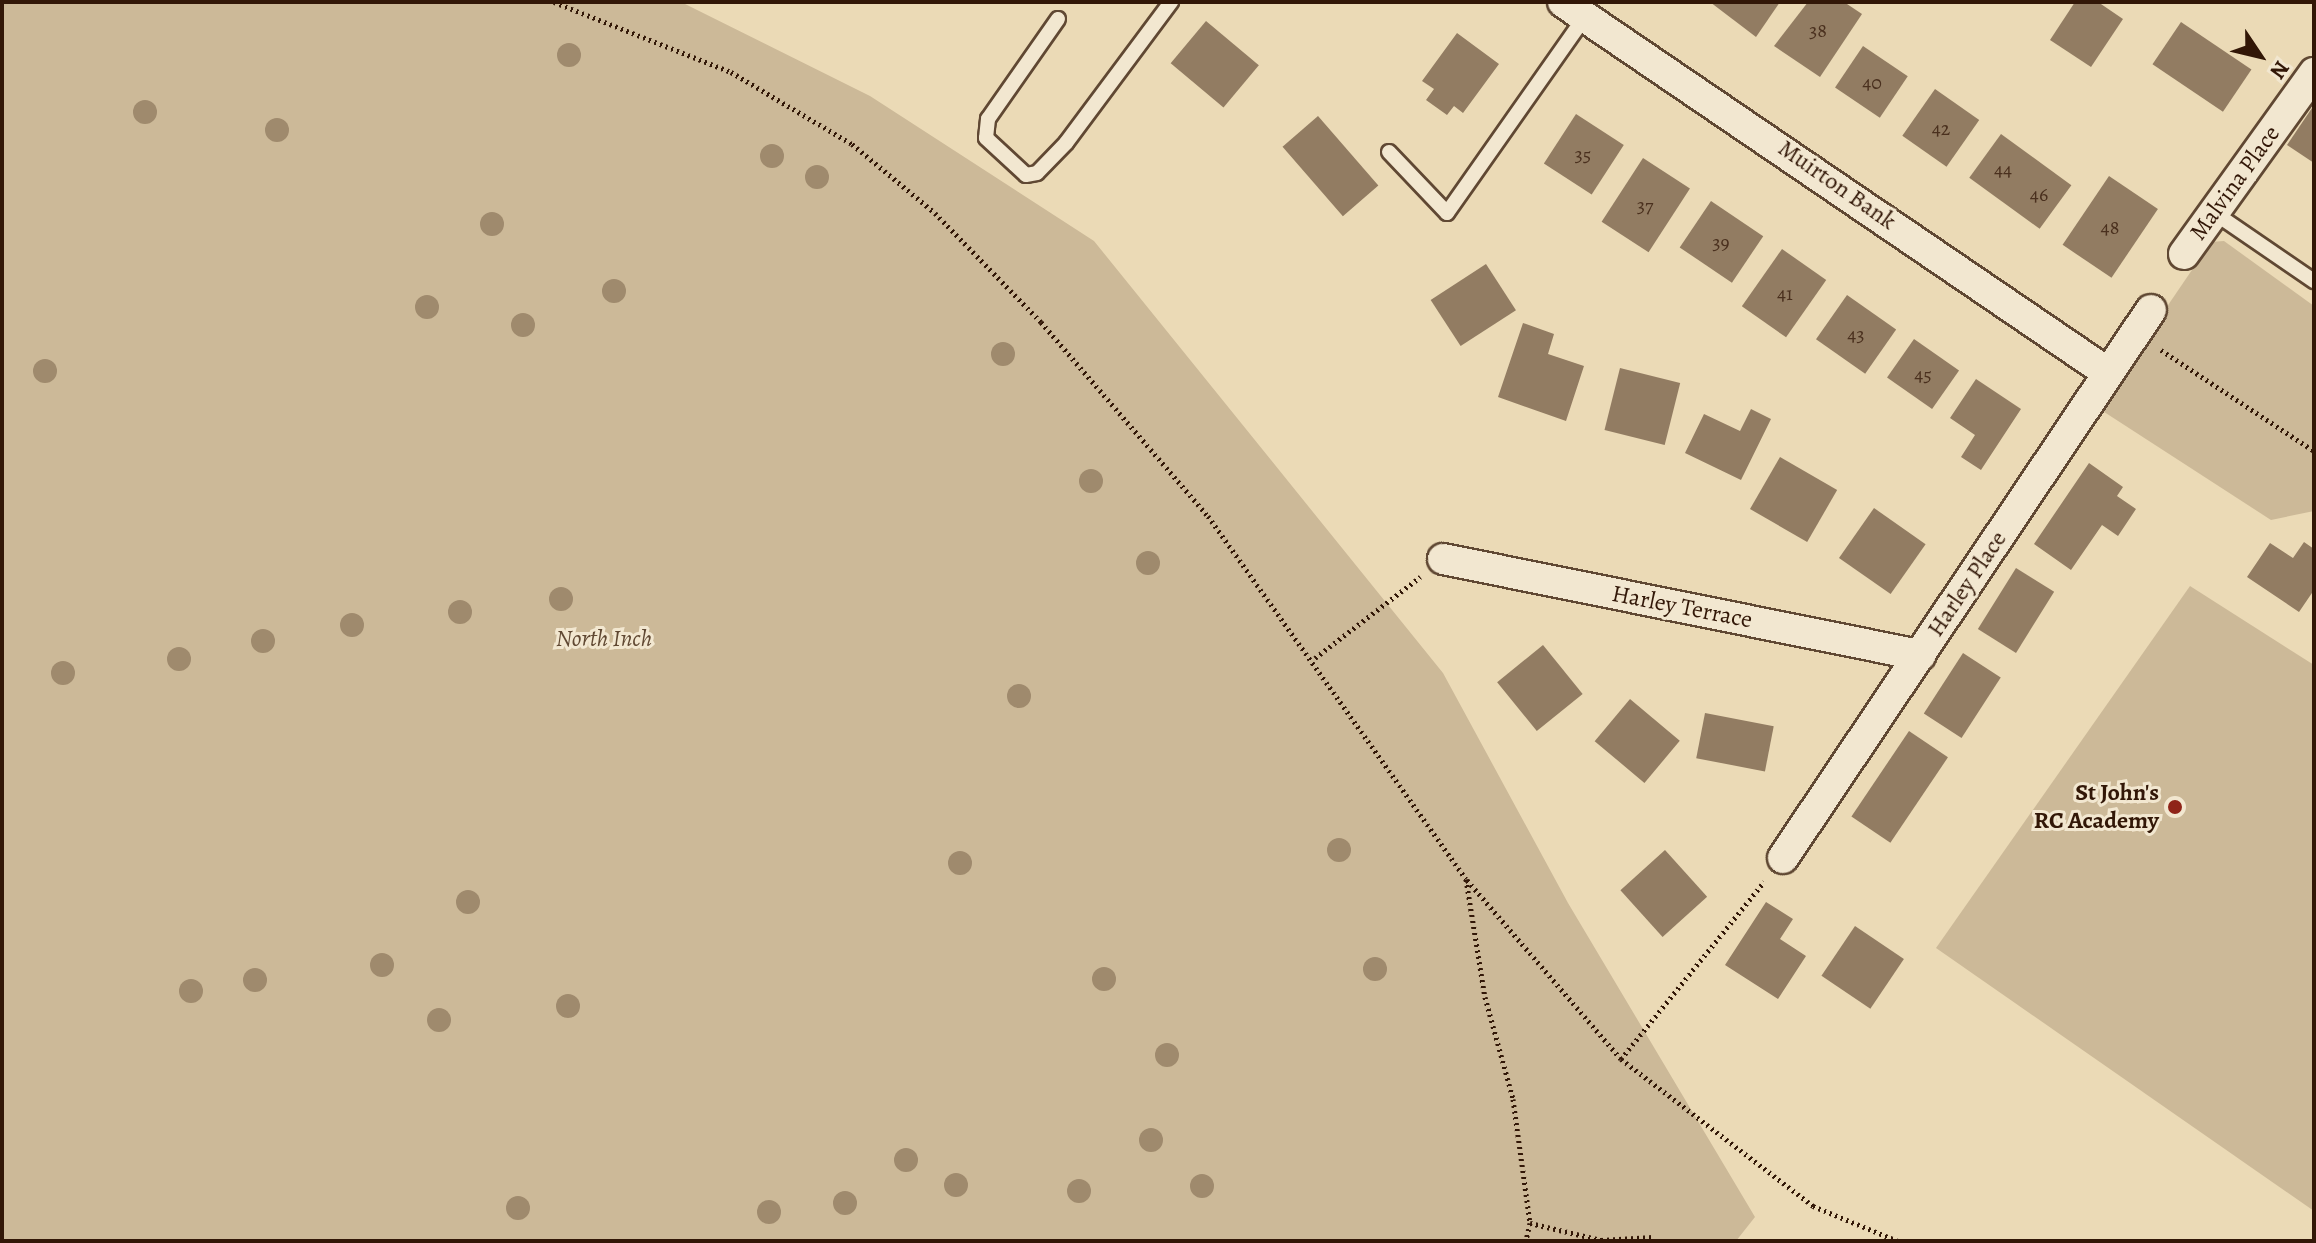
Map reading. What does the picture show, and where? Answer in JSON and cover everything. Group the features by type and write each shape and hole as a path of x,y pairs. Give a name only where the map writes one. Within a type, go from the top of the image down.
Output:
{"street":[{"name":"Muirton Bank","path":"1574,9 2108,373"},
{"name":"Malvina Place","path":"2184,254 2216,214 2314,73"},
{"name":"Harley Place","path":"1783,858 2144,322"},
{"name":"Harley Terrace","path":"1443,559 1920,655"}],"lane":[{"path":"1058,19 988,119 986,138 1026,175 1037,173 1066,143 1171,2"},
{"path":"1389,152 1447,213 1574,9"},
{"path":"2216,214 2314,281"}],"path":[{"path":"554,2 731,72 852,144 935,213 1113,400 1315,658 1466,879 1621,1059 1813,1206 1898,1241"},
{"path":"2144,322 2314,451"},
{"path":"1315,658 1443,559"},
{"path":"1621,1059 1783,858"},
{"path":"1466,879 1485,997 1513,1099 1530,1223 1526,1241"},
{"path":"1530,1223 1601,1240 1653,1237"}],"green space":[{"name":"North Inch","path":"2,2 681,2 870,96 1094,241 1443,673 1568,903 1755,1217 1736,1241 2,1241"},
{"path":"2224,241 2314,306 2314,511 2271,520 2098,408 2211,242"},
{"name":"St John's RC Academy","path":"2190,586 2314,665 2314,1211 1936,948"}],"building":[{"path":"1710,2 1780,2 1756,37"},
{"path":"1808,2 1844,2 1862,14 1820,77 1774,46"},
{"path":"2075,2 2098,2 2123,19 2091,67 2050,40"},
{"path":"1206,21 1259,65 1224,107 1171,63"},
{"path":"2181,22 2251,70 2223,112 2152,64"},
{"path":"1457,33 1499,64 1463,113 1454,106 1447,115 1426,100 1434,89 1422,81"},
{"path":"1863,46 1908,76 1880,118 1835,87"},
{"path":"1935,89 1979,120 1947,167 1902,136"},
{"path":"2314,105 2314,163 2287,145"},
{"path":"1576,114 1624,145 1592,195 1544,163"},
{"path":"1318,116 1378,185 1343,216 1283,147"},
{"path":"2001,134 2071,185 2040,229 1969,178"},
{"path":"1643,158 1690,188 1649,252 1602,222"},
{"path":"2109,176 2158,209 2112,278 2063,245"},
{"path":"1711,201 1763,236 1732,283 1680,247"},
{"path":"1782,249 1826,280 1786,337 1742,306"},
{"path":"1486,264 1516,310 1461,346 1431,300"},
{"path":"1847,295 1896,329 1865,374 1816,339"},
{"path":"1523,323 1554,334 1548,354 1584,366 1566,421 1498,397"},
{"path":"1914,339 1959,371 1932,409 1887,378"},
{"path":"1620,368 1680,383 1665,445 1605,430"},
{"path":"1976,379 2021,409 1981,470 1961,457 1975,435 1950,418"},
{"path":"1751,409 1771,419 1741,480 1685,453 1704,414 1740,431"},
{"path":"1780,457 1837,490 1807,542 1750,509"},
{"path":"2089,463 2123,487 2117,496 2136,509 2118,536 2102,525 2071,570 2034,544"},
{"path":"1874,508 1926,544 1891,594 1839,558"},
{"path":"2304,542 2314,549 2314,590 2299,612 2247,577 2270,543 2293,558"},
{"path":"2016,568 2054,592 2016,653 1978,629"},
{"path":"1543,645 1583,694 1537,731 1497,682"},
{"path":"1963,653 2001,678 1962,738 1924,713"},
{"path":"1630,699 1680,741 1644,783 1595,741"},
{"path":"1705,713 1774,726 1765,772 1696,758"},
{"path":"1909,731 1948,757 1890,843 1851,816"},
{"path":"1665,850 1707,897 1663,937 1620,890"},
{"path":"1766,902 1793,919 1780,939 1806,956 1778,999 1725,965"},
{"path":"1855,926 1904,959 1870,1009 1821,976"}],"place":[{"name":"St John's RC Academy","path":"2175,807"}]}
